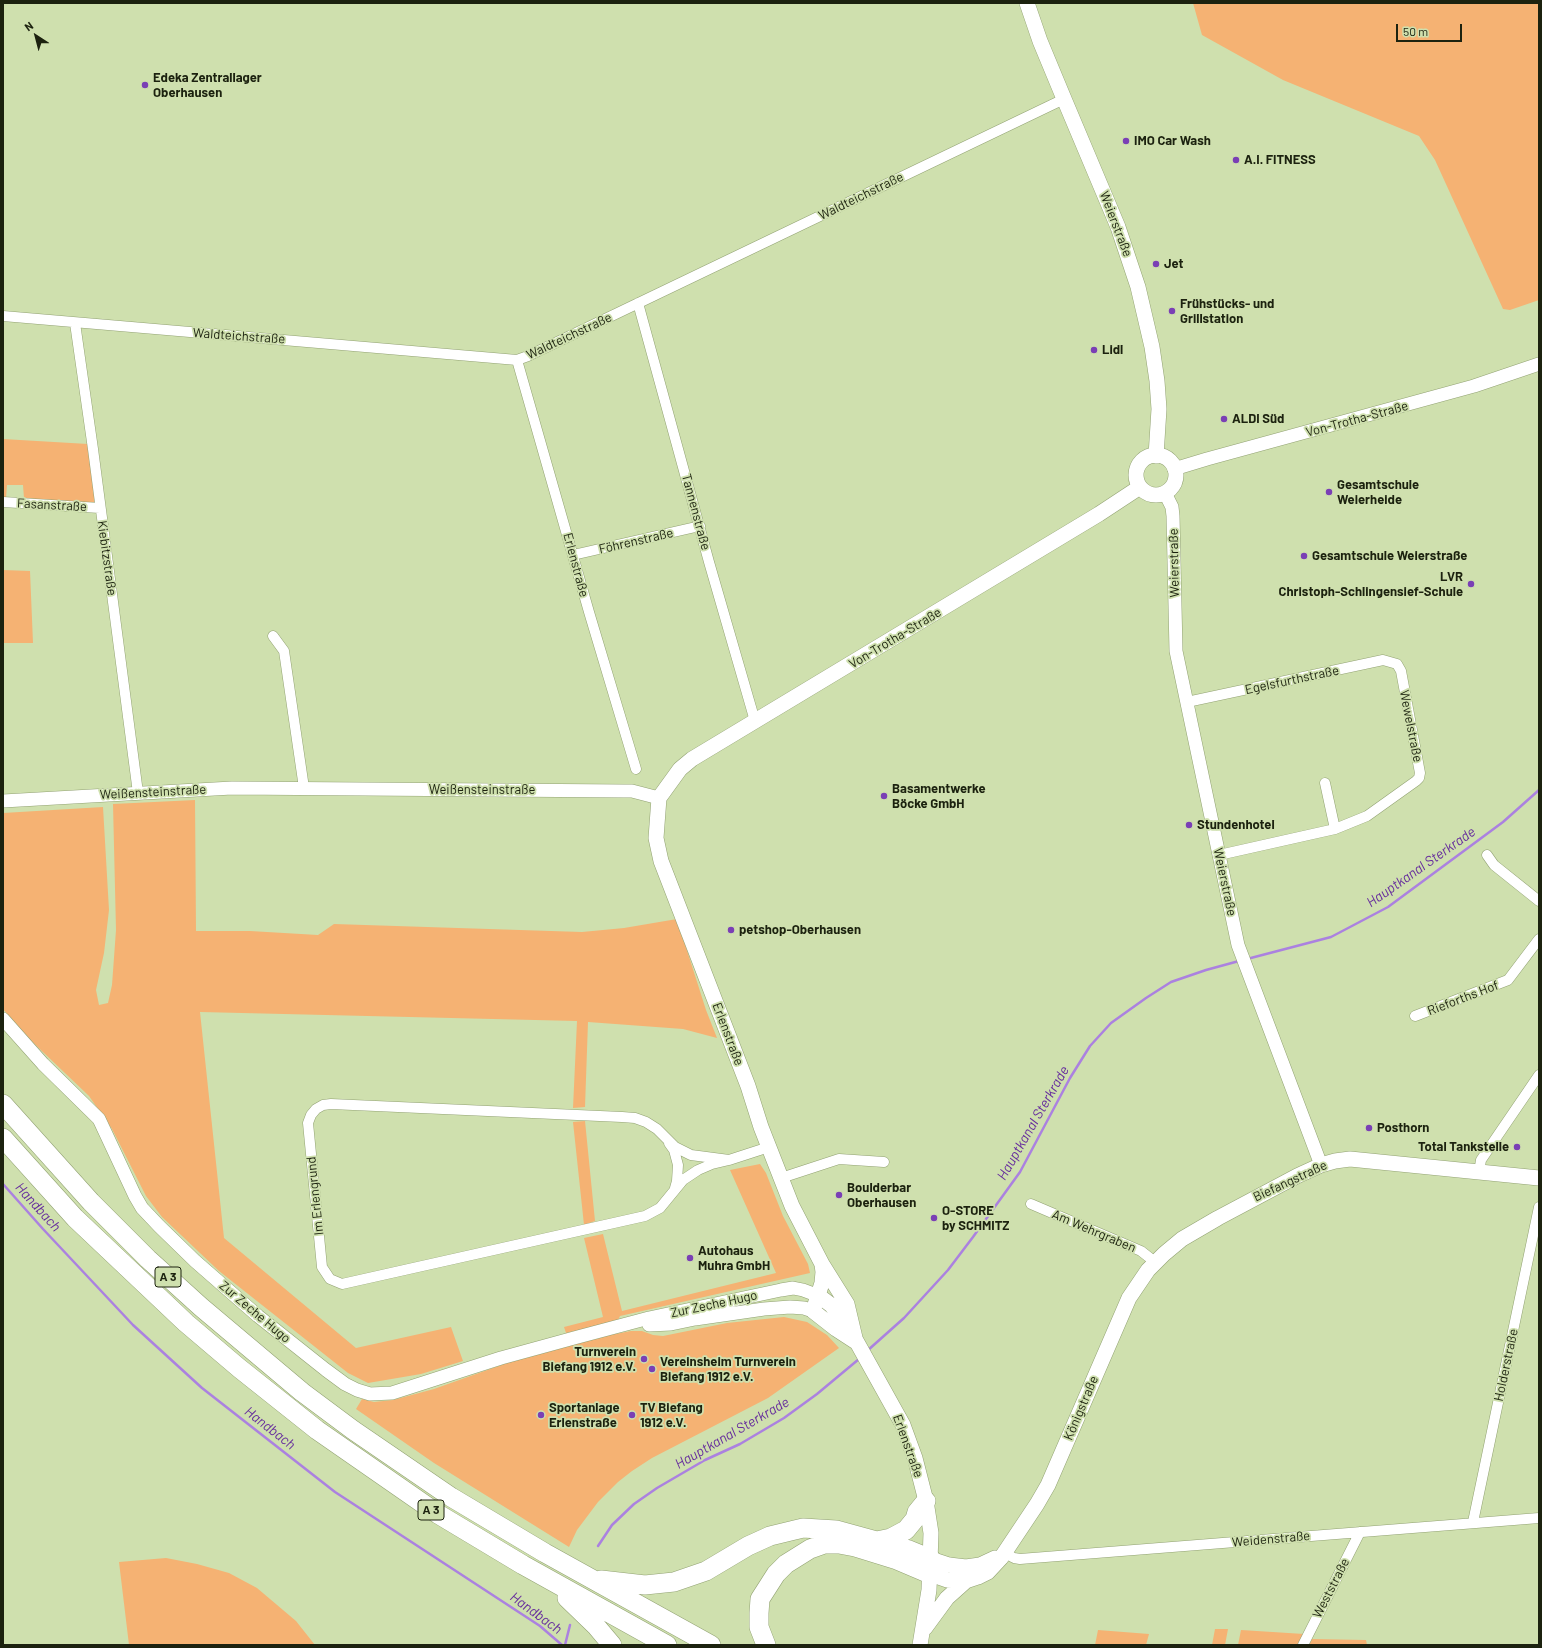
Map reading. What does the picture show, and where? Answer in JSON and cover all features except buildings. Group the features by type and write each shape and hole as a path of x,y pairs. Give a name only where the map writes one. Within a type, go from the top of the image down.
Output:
{"highway":[{"name":"A 3","path":"3,1104 90,1202 148,1259 201,1307 296,1387 353,1430 451,1497 590,1579 711,1645"},
{"name":"A 3","path":"3,1138 75,1218 186,1323 238,1368 317,1430 438,1514 551,1581 667,1645"},
{"path":"877,1541 891,1538 907,1529 917,1512 926,1501"},
{"path":"590,1579 645,1585 674,1582 706,1571 748,1546 770,1536 803,1528 836,1530 910,1550 931,1567"},
{"path":"766,1645 761,1634 758,1620 760,1599 776,1574 786,1564 810,1549 824,1544 839,1544 897,1560 931,1567"},
{"path":"551,1581 596,1626 612,1645"}],"main road":[{"name":"Weierstraße","path":"1027,3 1040,41 1118,227 1138,287 1152,346 1158,388 1156,456"},
{"path":"1156,456 1167,459 1174,469 1174,481 1172,487 1165,493 1158,495 1152,495 1145,492 1140,487 1136,477 1138,466 1147,458 1156,456"},
{"name":"Von-Trotha-Straße","path":"659,798 674,776 686,763 1105,511 1140,487"},
{"name":"Erlenstraße","path":"659,798 656,838 661,861 748,1086 781,1178 796,1215 822,1264 847,1304 856,1342"},
{"name":"Biefangstraße","path":"1155,1262 1178,1243 1200,1228 1255,1198 1321,1165 1335,1160 1350,1159 1539,1178"},
{"name":"Königstraße","path":"931,1567 947,1580 966,1581 988,1572 1005,1553 1048,1485 1124,1307 1141,1278 1155,1262"},
{"path":"813,1311 819,1296 823,1272 822,1264"},
{"name":"Erlenstraße","path":"819,1296 831,1305 844,1319 903,1425 915,1458 926,1501 931,1533 931,1567"},
{"name":"Erlenstraße","path":"813,1311 836,1330 856,1342"},
{"name":"Königstraße","path":"931,1567 949,1565 973,1566 986,1563 1005,1553"},
{"path":"920,1645 931,1567"},
{"path":"923,1630 947,1598 966,1581"}],"street":[{"name":"Waldteichstraße","path":"3,316 517,360 1064,98"},
{"name":"Tannenstraße","path":"638,303 755,721"},
{"name":"Kiebitzstraße","path":"75,323 138,793"},
{"name":"Erlenstraße","path":"517,360 636,769"},
{"name":"Von-Trotha-Straße","path":"1174,469 1467,389 1539,364"},
{"name":"Weierstraße","path":"1165,493 1172,507 1173,516 1176,651 1238,945 1321,1165"},
{"name":"Fasanstraße","path":"3,502 100,508"},
{"name":"Föhrenstraße","path":"573,554 700,526"},
{"path":"273,636 284,651 304,788"},
{"name":"Egelsfurthstraße","path":"1187,702 1383,660 1397,664"},
{"name":"Wewelstraße","path":"1335,829 1367,816 1412,785 1419,778 1420,772 1400,671 1397,664"},
{"path":"1219,855 1335,829 1325,783"},
{"name":"Weißensteinstraße","path":"3,801 232,788 632,791 659,798"},
{"path":"1487,855 1494,865 1539,901"},
{"name":"Rieforths Hof","path":"1415,1016 1508,980 1539,939"},
{"name":"Zur Zeche Hugo","path":"3,1019 43,1064 99,1119 135,1196 146,1212 195,1261 228,1291 292,1344 345,1384 357,1390 370,1394 392,1393 501,1358 649,1318 781,1290 793,1288 819,1296"},
{"path":"1479,1172 1481,1160 1485,1153 1539,1075"},
{"name":"Im Erlengrund","path":"729,1160 691,1155 675,1147 657,1129 646,1122 628,1118 335,1104 323,1105 313,1113 308,1123 322,1267 330,1279 337,1283 346,1284 645,1216 660,1208 684,1180 698,1170 729,1160 769,1147"},
{"name":"Im Erlengrund","path":"668,1140 674,1150 678,1165 677,1181 674,1190"},
{"path":"781,1178 839,1159 884,1162"},
{"name":"Am Wehrgraben","path":"1031,1204 1141,1251 1155,1262"},
{"name":"Holderstraße","path":"1473,1522 1539,1207"},
{"name":"Zur Zeche Hugo","path":"610,1329 671,1324 764,1309 790,1307 804,1308 813,1311"},
{"name":"Weidenstraße","path":"1005,1553 1014,1558 1020,1559 1473,1522 1539,1518"},
{"name":"Weststraße","path":"1303,1645 1360,1532"}],"shaded area":[{"path":"1193,3 1539,3 1539,300 1510,310 1503,309 1435,160 1419,136 1283,80 1202,35"},
{"path":"3,439 88,444 95,502 89,505 24,498 23,485 7,485 6,498 3,497"},
{"path":"3,570 30,571 33,643 3,643"},
{"path":"195,800 196,931 250,931 318,935 334,924 582,932 624,928 677,919 706,1010 717,1038 683,1029 588,1022 585,1107 573,1108 577,1021 200,1012 224,1238 356,1348 451,1327 463,1361 421,1374 368,1383 348,1373 219,1271 162,1217 146,1196 112,1129 89,1096 22,1032 3,1009 3,813 103,807 109,910 104,953 96,990 99,1005 108,1003 112,985 116,930 113,804"},
{"path":"585,1121 595,1221 584,1225 573,1122"},
{"path":"760,1164 766,1173 783,1216 808,1264 810,1273 620,1316 617,1322 566,1333 564,1327 603,1317 584,1238 603,1234 622,1311 776,1273 730,1170"},
{"path":"784,1317 807,1322 827,1335 839,1348 768,1398 652,1458 632,1471 618,1482 598,1502 577,1530 569,1547 434,1463 356,1409 362,1399 374,1402 393,1400 434,1389 507,1363 610,1335 631,1331 642,1331 653,1335 663,1336 727,1323"},
{"path":"166,1558 197,1564 229,1573 257,1588 296,1621 315,1645 129,1645 119,1562"},
{"path":"1215,1629 1228,1629 1225,1645 1212,1645"},
{"path":"1098,1630 1149,1634 1146,1645 1095,1645"},
{"path":"1241,1630 1304,1634 1299,1645 1238,1645"},
{"path":"1312,1639 1366,1640 1367,1645 1309,1645"}],"waterway":[{"name":"Hauptkanal Sterkrade","path":"1247,959 1331,937 1388,907 1503,822 1539,790"},
{"name":"Hauptkanal Sterkrade","path":"867,1351 904,1318 948,1270 973,1237 1020,1172 1070,1078 1090,1046 1111,1023 1171,982 1239,961"},
{"name":"Handbach","path":"3,1184 133,1325 202,1388 335,1492 540,1626 562,1645"},
{"name":"Hauptkanal Sterkrade","path":"598,1546 612,1525 634,1504 657,1488 705,1460 740,1444 784,1418 817,1394 859,1359"},
{"name":"Hauptkanal Sterkrade","path":"565,1645 570,1625"}],"place":[{"name":"Edeka Zentrallager Oberhausen","path":"145,85"},
{"name":"IMO Car Wash","path":"1126,141"},
{"name":"A.I. FITNESS","path":"1236,160"},
{"name":"Jet","path":"1156,264"},
{"name":"Frühstücks- und Grillstation","path":"1172,311"},
{"name":"Lidl","path":"1094,350"},
{"name":"ALDI Süd","path":"1224,419"},
{"name":"Gesamtschule Weierheide","path":"1329,492"},
{"name":"Gesamtschule Weierstraße","path":"1304,556"},
{"name":"LVR Christoph-Schlingensief-Schule","path":"1471,584"},
{"name":"Basamentwerke Böcke GmbH","path":"884,796"},
{"name":"Stundenhotel","path":"1189,825"},
{"name":"petshop-Oberhausen","path":"731,930"},
{"name":"Posthorn","path":"1369,1128"},
{"name":"Total Tankstelle","path":"1517,1147"},
{"name":"Boulderbar Oberhausen","path":"839,1195"},
{"name":"O-STORE by SCHMITZ","path":"934,1218"},
{"name":"Autohaus Muhra GmbH","path":"690,1258"},
{"name":"Turnverein Biefang 1912 e.V.","path":"644,1359"},
{"name":"Vereinsheim Turnverein Biefang 1912 e.V.","path":"652,1369"},
{"name":"Sportanlage Erlenstraße","path":"541,1415"},
{"name":"TV Biefang 1912 e.V.","path":"632,1415"}]}
